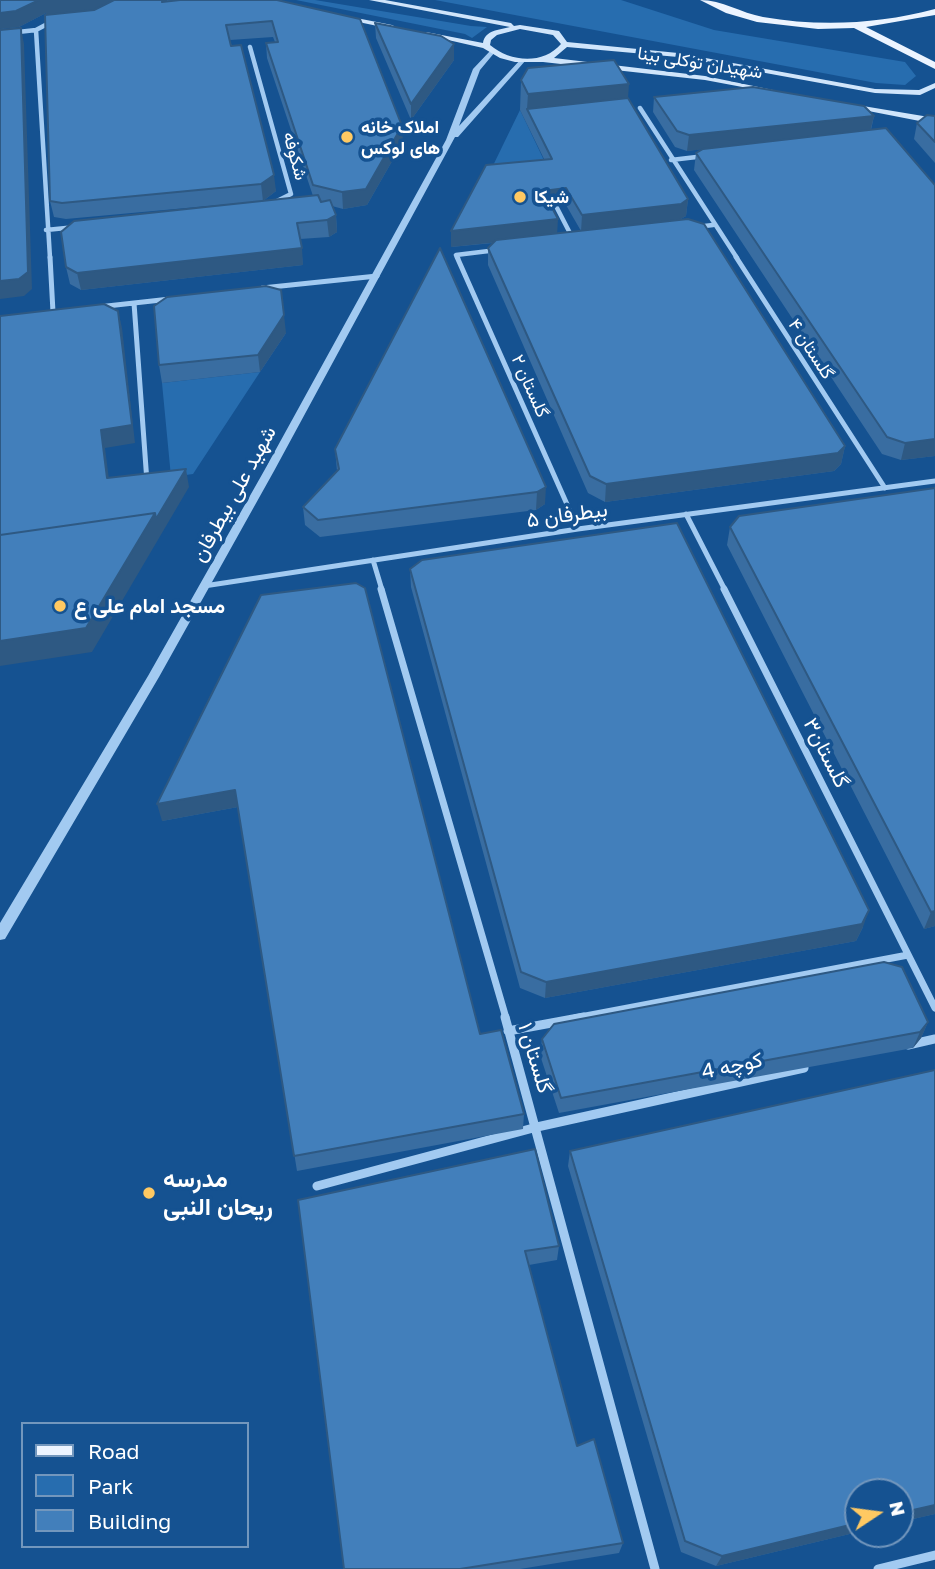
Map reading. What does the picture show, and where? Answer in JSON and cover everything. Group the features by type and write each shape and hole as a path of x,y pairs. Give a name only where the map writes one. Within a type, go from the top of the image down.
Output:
{"main road":[{"path":"373,0 520,27 546,29 556,33 565,44 554,55 542,59"},
{"path":"698,0 754,17 805,26 858,27 907,21 935,12"},
{"path":"329,14 408,30"},
{"path":"421,33 489,49 487,39 494,33 520,27"},
{"path":"858,27 935,66"},
{"name":"شهیدان توکلی بینا","path":"565,44 678,55 875,91 920,93 935,85"},
{"name":"شهیدان توکلی بینا","path":"489,49 503,57 523,60 542,59 705,78 785,93"},
{"path":"838,103 935,121"}],"street":[{"path":"0,34 36,30 58,18"},
{"path":"36,30 53,312"},
{"name":"شکوفه","path":"250,47 291,194 267,206"},
{"name":"شهید علی بیطرفان","path":"0,935 153,677 377,276 450,140 477,69 489,49"},
{"name":"شهید علی بیطرفان","path":"450,140 523,60"},
{"name":"گلستان ۴","path":"640,108 671,160 885,488"},
{"path":"671,160 712,155"},
{"path":"557,208 574,241 561,243"},
{"path":"46,230 88,225"},
{"path":"685,229 713,225"},
{"name":"گلستان ۲","path":"509,249 456,255 578,529"},
{"path":"253,289 377,276"},
{"path":"94,307 174,299"},
{"path":"134,303 148,486"},
{"path":"40,313 66,310"},
{"name":"بیطرفان ۵","path":"204,586 578,529 935,481"},
{"name":"گلستان۳","path":"686,514 935,1008"},
{"name":"گلستان ۱","path":"373,560 537,1127 655,1569"},
{"path":"509,1031 908,955"},
{"path":"895,1048 935,1039"},
{"name":"کوچه 4","path":"317,1186 537,1127 816,1066"},
{"path":"884,1568 935,1555"}],"green space":[{"path":"296,0 315,0 487,27 472,38 465,34"},
{"path":"435,0 621,0 714,30 905,62 916,76 905,85 876,83"},
{"path":"520,110 551,175 485,182"},
{"path":"260,372 193,474 171,477 162,383"}],"building":[{"path":"0,0 39,0 16,11 0,13"},
{"path":"114,0 277,0 360,19 402,126 366,189 342,192 313,185 266,43 278,42 272,21 226,25 231,46 241,45 274,175 261,184 62,203 50,201 45,15 94,10"},
{"path":"375,23 441,36 454,44 411,104"},
{"path":"21,28 28,272 19,279 0,281 0,30"},
{"path":"614,60 629,84 528,94 521,80 528,68"},
{"path":"753,87 864,106 874,116 689,135 677,131 654,97"},
{"path":"628,98 688,199 681,204 582,215 566,188 543,191 558,219 451,231 486,165 552,159 527,109"},
{"path":"927,115 935,116 935,142 917,123"},
{"path":"886,128 935,185 935,439 905,443 887,437 696,153 703,149"},
{"path":"318,195 321,202 330,200 336,215 327,220 297,223 302,248 77,273 66,267 61,232 74,221"},
{"path":"688,219 704,224 845,446 838,453 606,484 590,476 488,248 496,240"},
{"path":"440,248 546,487 537,492 318,520 303,507 339,469 335,449"},
{"path":"266,286 281,290 284,315 258,355 159,365 154,306 167,297"},
{"path":"104,304 118,311 132,425 101,430 107,478 186,469 156,519 155,513 0,535 0,316"},
{"path":"935,488 935,911 931,912 730,527 739,516"},
{"name":"مسجد امام علی ع","path":"155,513 86,628 0,641 0,535"},
{"path":"677,523 869,910 862,924 546,982 521,972 410,569 422,560"},
{"path":"356,583 365,588 480,1034 501,1030 524,1114 294,1156 235,790 157,804 261,595"},
{"path":"884,962 902,967 928,1022 920,1032 561,1098 542,1039 554,1024"},
{"path":"935,1070 935,1505 914,1510 914,1478 844,1478 844,1526 722,1556 685,1541 570,1151"},
{"path":"535,1149 559,1246 525,1251 577,1446 594,1439 623,1543 460,1569 344,1569 298,1200"}],"place":[{"name":"املاک خانه های لوکس","path":"347,137"},
{"name":"شیکا","path":"520,197"},
{"name":"مسجد امام علی ع","path":"60,606"},
{"name":"مدرسه ریحان النبی","path":"149,1193"}]}
